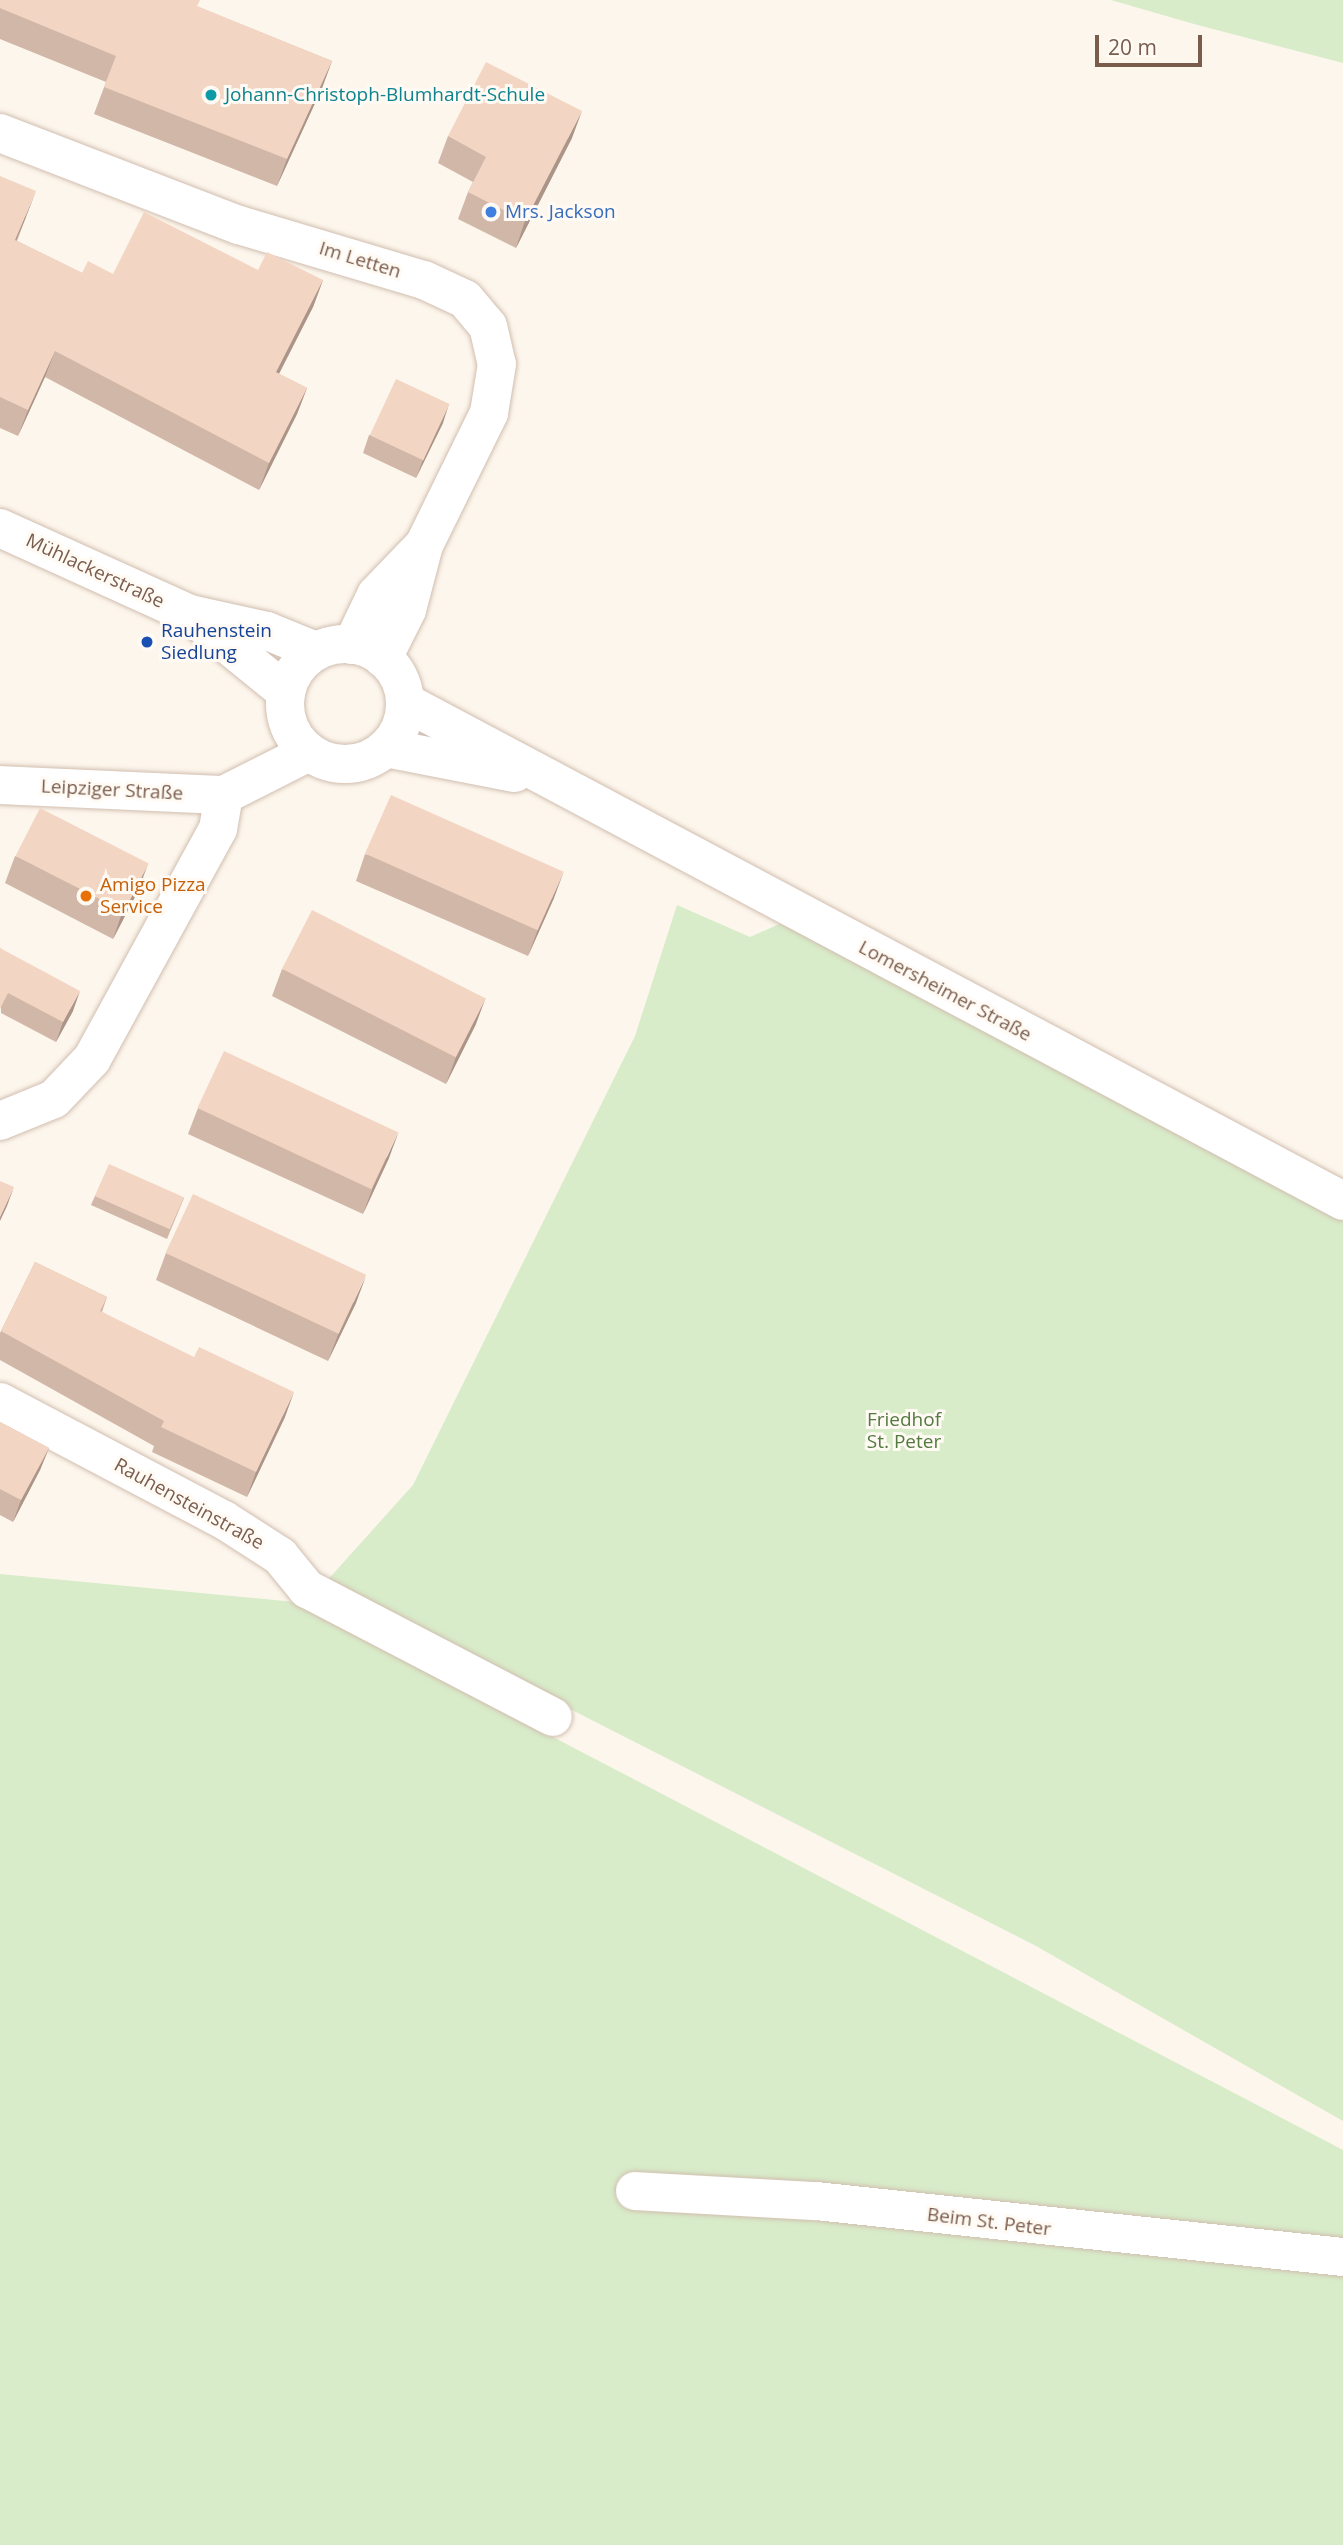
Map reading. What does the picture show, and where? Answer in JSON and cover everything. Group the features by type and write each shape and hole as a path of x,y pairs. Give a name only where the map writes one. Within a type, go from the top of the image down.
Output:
{"street":[{"name":"Im Letten","path":"0,133 239,225 424,279 465,299 488,326 497,364 489,414 424,545 407,610 350,651"},
{"name":"Mühlackerstraße","path":"0,528 190,614 350,651"},
{"name":"Mühlackerstraße","path":"190,614 247,667 286,692"},
{"path":"350,651 405,702 386,748 340,764 309,752 289,726 286,692 291,676 350,651"},
{"name":"Lomersheimer Straße","path":"405,702 547,780 1343,1201"},
{"name":"Lomersheimer Straße","path":"386,748 547,780"},
{"path":"8,1120 54,1099 92,1059 218,829 225,795 309,752"},
{"name":"Leipziger Straße","path":"0,785 225,795"},
{"name":"Rauhensteinstraße","path":"0,1402 223,1520 280,1556 307,1590 553,1717"},
{"name":"Beim St. Peter","path":"635,2191 816,2200 1343,2257"}],"green space":[{"path":"1111,0 1343,0 1343,63 1194,24"},
{"name":"Friedhof St. Peter","path":"677,905 750,937 786,921 1343,1209 1343,2121 1036,1946 324,1584 413,1485 635,1036"},
{"path":"0,1574 295,1602 1343,2150 1343,2545 0,2545"}],"building":[{"name":"Johann-Christoph-Blumhardt-Schule","path":"0,0 200,0 197,6 332,61 287,159 104,87 116,56 0,8"},
{"path":"486,62 582,111 525,221 468,192 486,157 448,136"},
{"path":"0,176 36,191 15,240 82,273 88,261 113,274 144,212 258,270 267,252 323,280 276,372 307,388 269,463 55,351 28,410 0,397"},
{"path":"396,379 449,404 423,460 370,435"},
{"path":"391,795 564,872 538,930 365,853"},
{"path":"40,808 149,863 124,912 15,856"},
{"path":"312,910 486,999 456,1057 282,969"},
{"path":"0,948 80,991 63,1022 8,993 0,1009"},
{"path":"224,1051 398,1132 371,1189 197,1108"},
{"path":"109,1164 184,1197 170,1229 95,1196"},
{"path":"0,1181 14,1187 0,1217"},
{"path":"193,1194 366,1275 339,1334 166,1253"},
{"path":"35,1262 107,1297 100,1311 194,1357 199,1347 294,1392 256,1472 161,1427 164,1421 1,1331"},
{"path":"0,1422 49,1448 21,1500 0,1489"}],"place":[{"name":"Johann-Christoph-Blumhardt-Schule","path":"211,95"},
{"name":"Mrs. Jackson","path":"491,212"},
{"name":"Rauhenstein Siedlung","path":"147,642"},
{"name":"Amigo Pizza Service","path":"86,896"}]}
